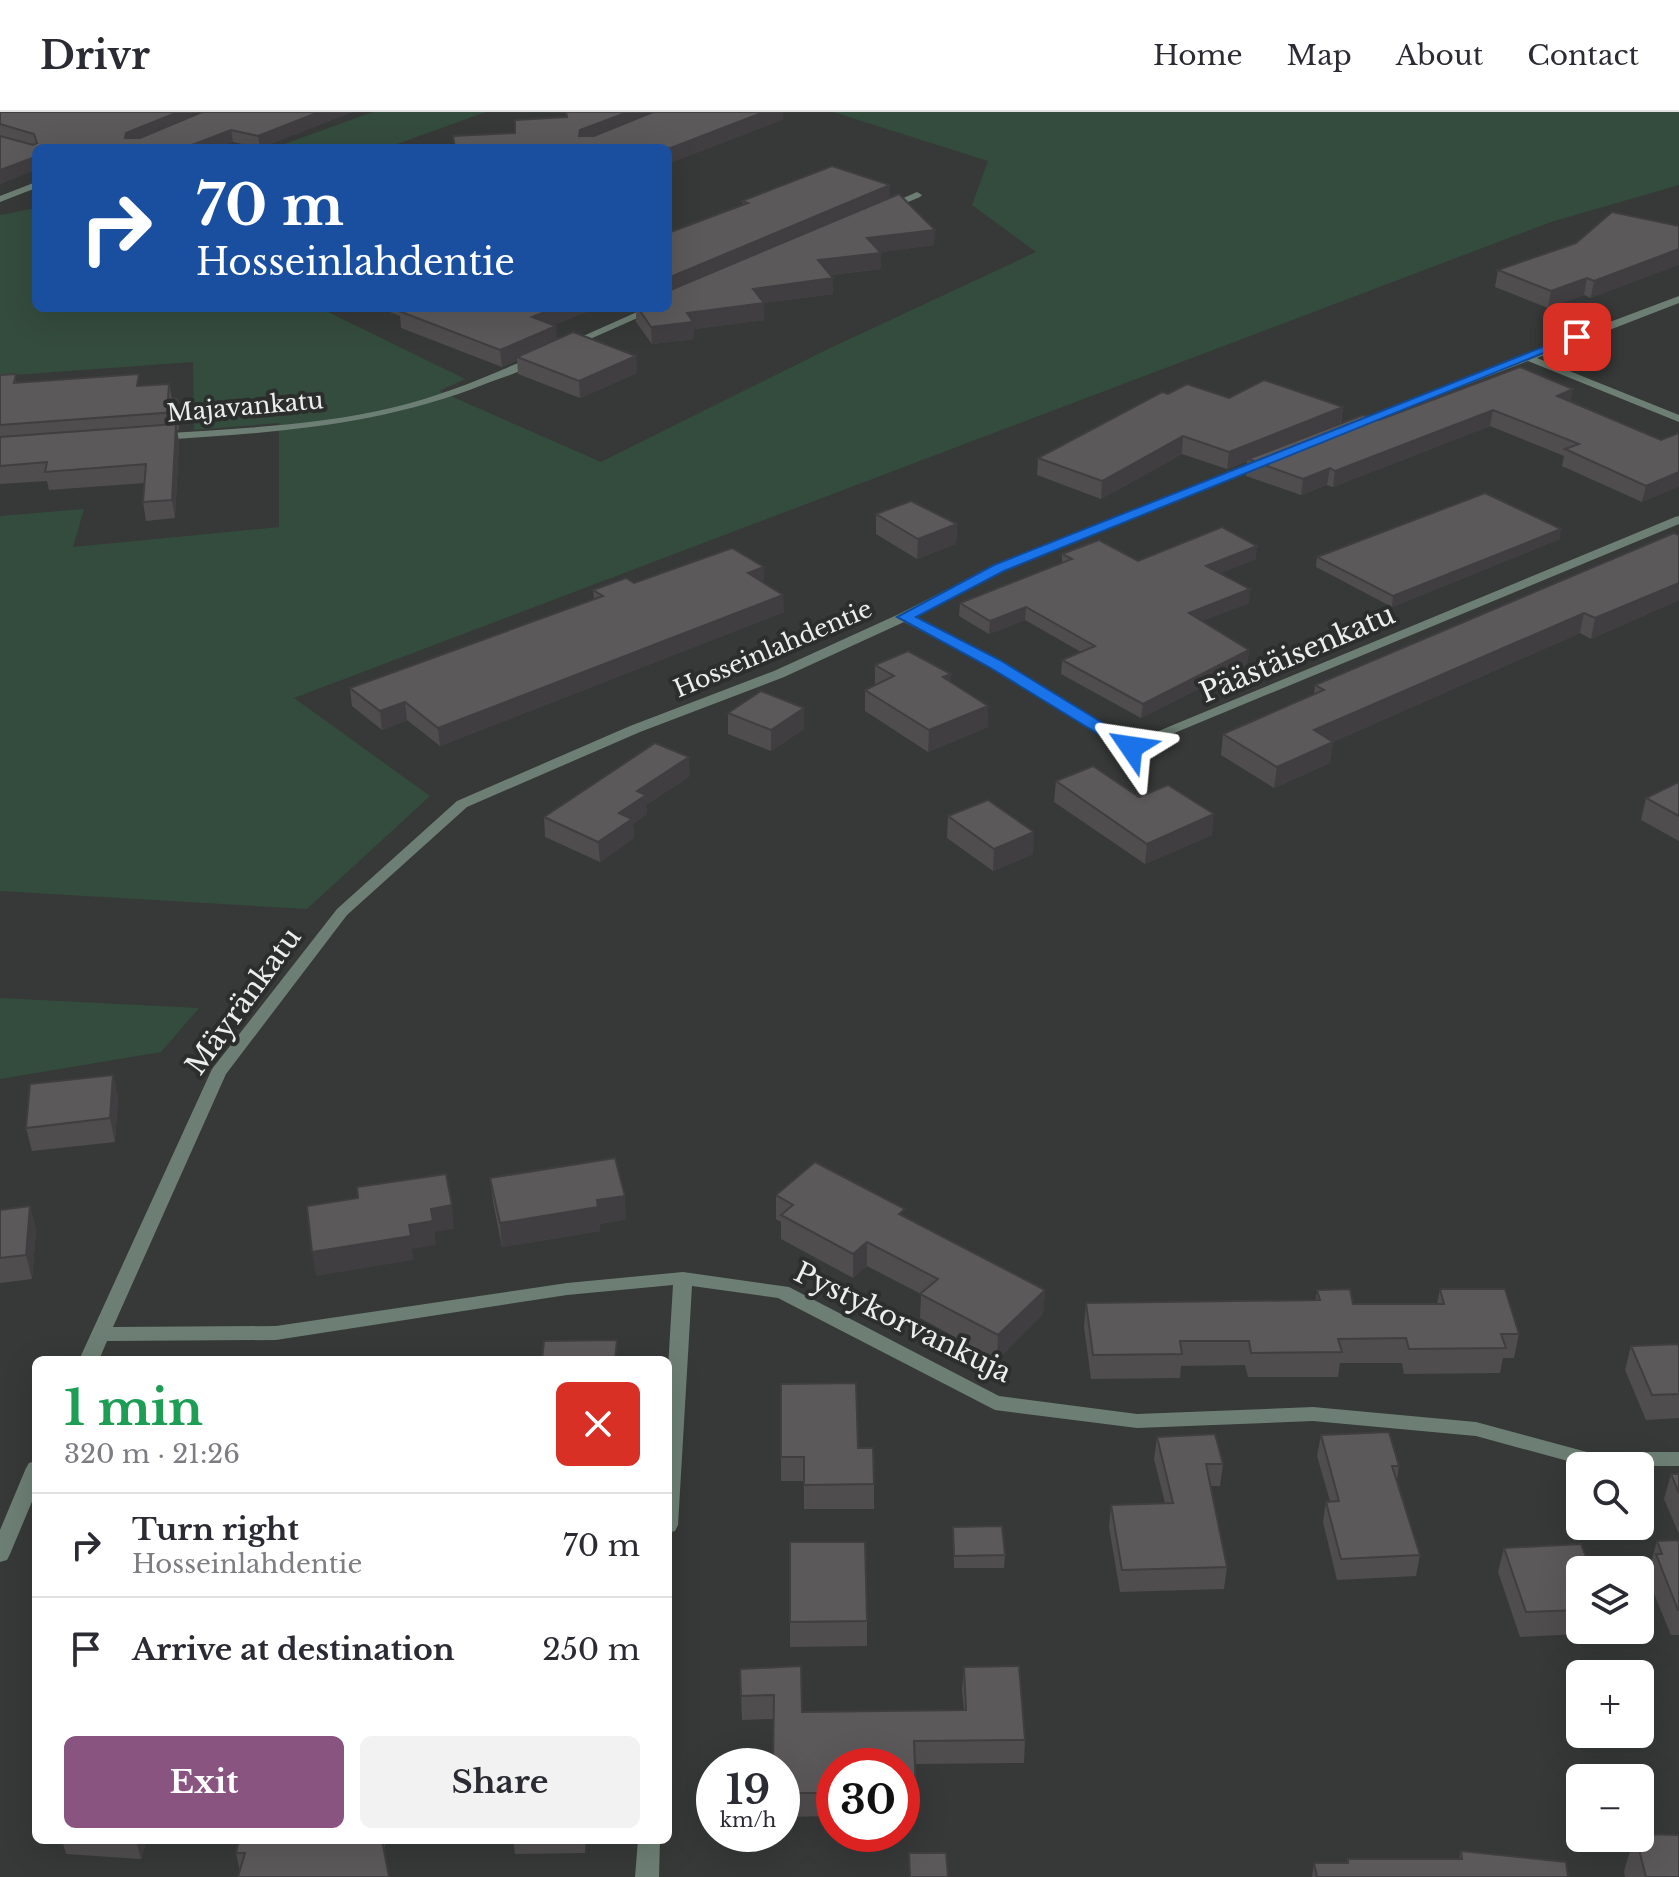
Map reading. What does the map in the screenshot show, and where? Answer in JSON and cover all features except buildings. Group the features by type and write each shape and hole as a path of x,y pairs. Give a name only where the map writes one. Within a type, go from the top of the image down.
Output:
{"street":[{"path":"0,199 32,187"},
{"path":"21,191 32,194"},
{"path":"873,214 917,195"},
{"path":"1334,433 1679,299"},
{"path":"557,350 646,312"},
{"name":"Majavankatu","path":"139,438 279,428 398,410 472,387 543,357"},
{"path":"1526,357 1679,419"},
{"name":"Hosseinlahdentie","path":"462,804 635,729 779,674 904,617 999,568 1275,456"},
{"name":"Päästäisenkatu","path":"904,617 995,664 1131,747 1679,520"},
{"name":"Mäyränkatu","path":"91,1356 218,1073 342,912 462,804"},
{"path":"672,1459 683,1278"},
{"name":"Pystykorvankuja","path":"102,1334 276,1333 567,1289 683,1278 782,1292 995,1403 1137,1421 1313,1414 1476,1429 1587,1459 1679,1459"},
{"path":"0,1554 32,1478"},
{"path":"647,1877 649,1844"}],"green space":[{"path":"373,112 486,112 397,144 284,144"},
{"path":"833,112 1679,112 1679,185 1551,222 294,698 430,796 307,909 0,891 0,516 84,509 73,547 279,527 279,423 194,430 193,362 0,376 0,215 32,209 32,312 328,312 465,379 439,391 601,462 826,350 1036,252 972,205 988,161"},
{"path":"0,998 199,1008 161,1052 0,1079"}],"route":[{"path":"1131,747 995,664 904,617 999,568 1101,525 1577,337"}]}
